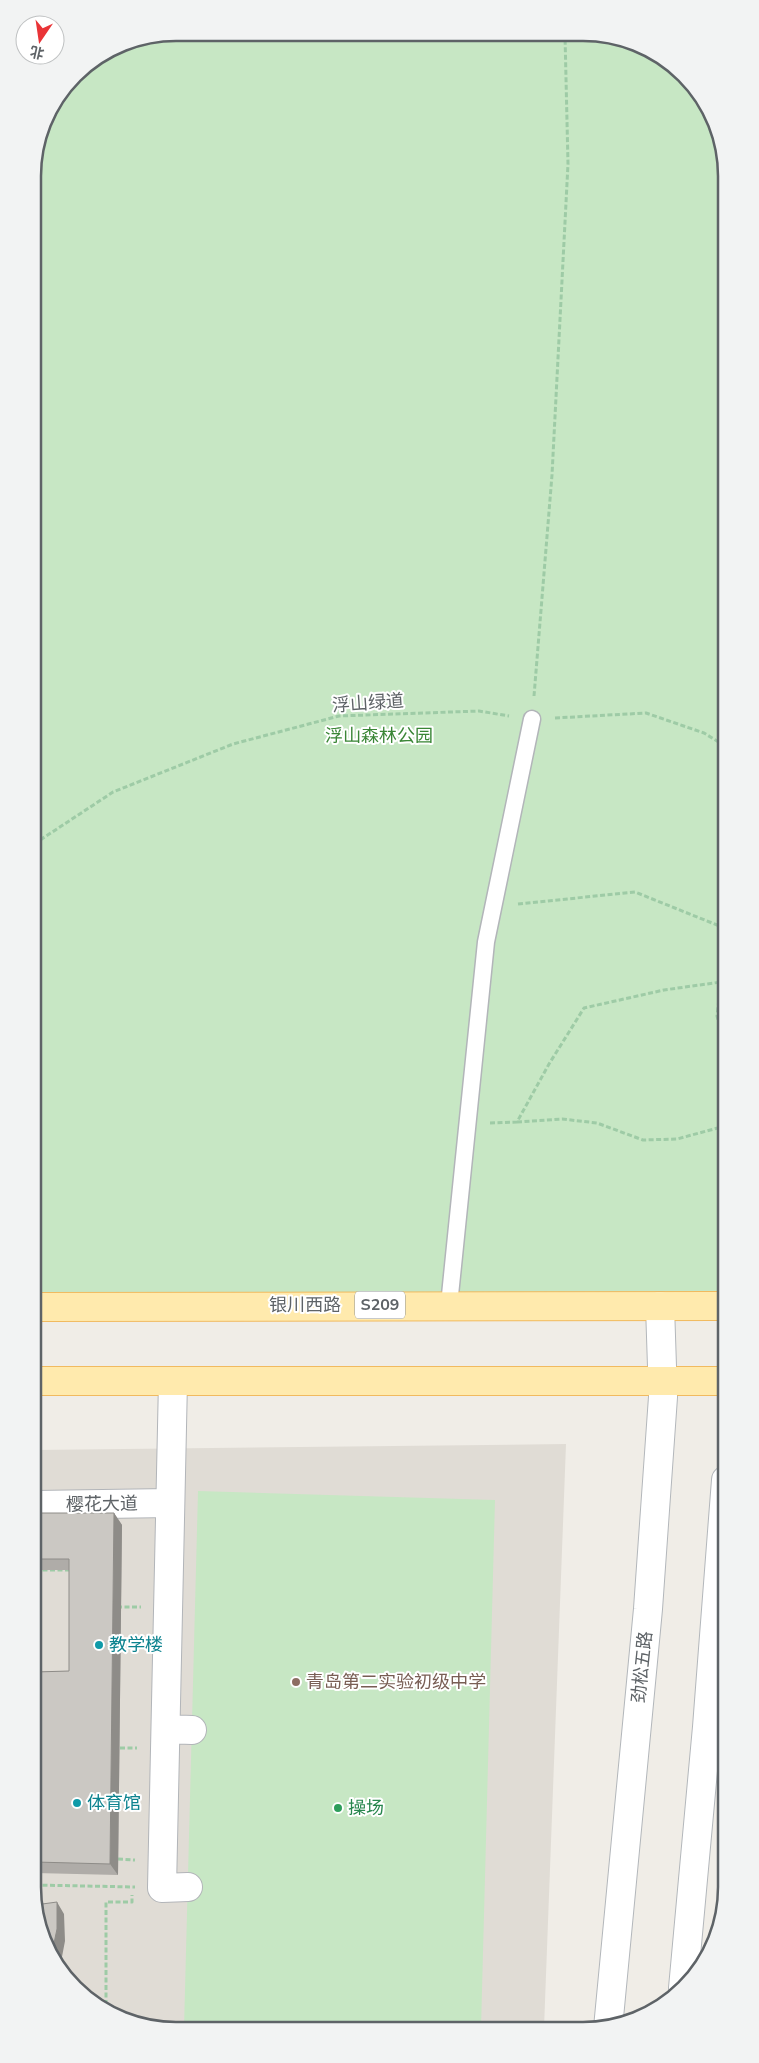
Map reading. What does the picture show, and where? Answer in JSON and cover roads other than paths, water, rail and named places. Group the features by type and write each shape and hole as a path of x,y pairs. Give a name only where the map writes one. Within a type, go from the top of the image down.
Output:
{"main road":[{"name":"劲松五路","path":"609,2019 648,1610 663,1397 660,1306"},
{"name":"银川西路","path":"41,1307 717,1306"},
{"path":"41,1381 717,1381"},
{"path":"173,1381 169,1606 179,1730 175,1887"},
{"name":"樱花大道","path":"41,1505 170,1503"},
{"path":"684,1976 717,1595"}],"lane":[{"path":"449,1305 486,942 532,720"}],"place":[{"name":"教学楼","path":"99,1645"},
{"name":"青岛第二实验初级中学","path":"296,1682"},
{"name":"体育馆","path":"77,1803"},
{"name":"操场","path":"338,1808"}],"park label":[{"name":"浮山森林公园","path":"379,736"}]}
